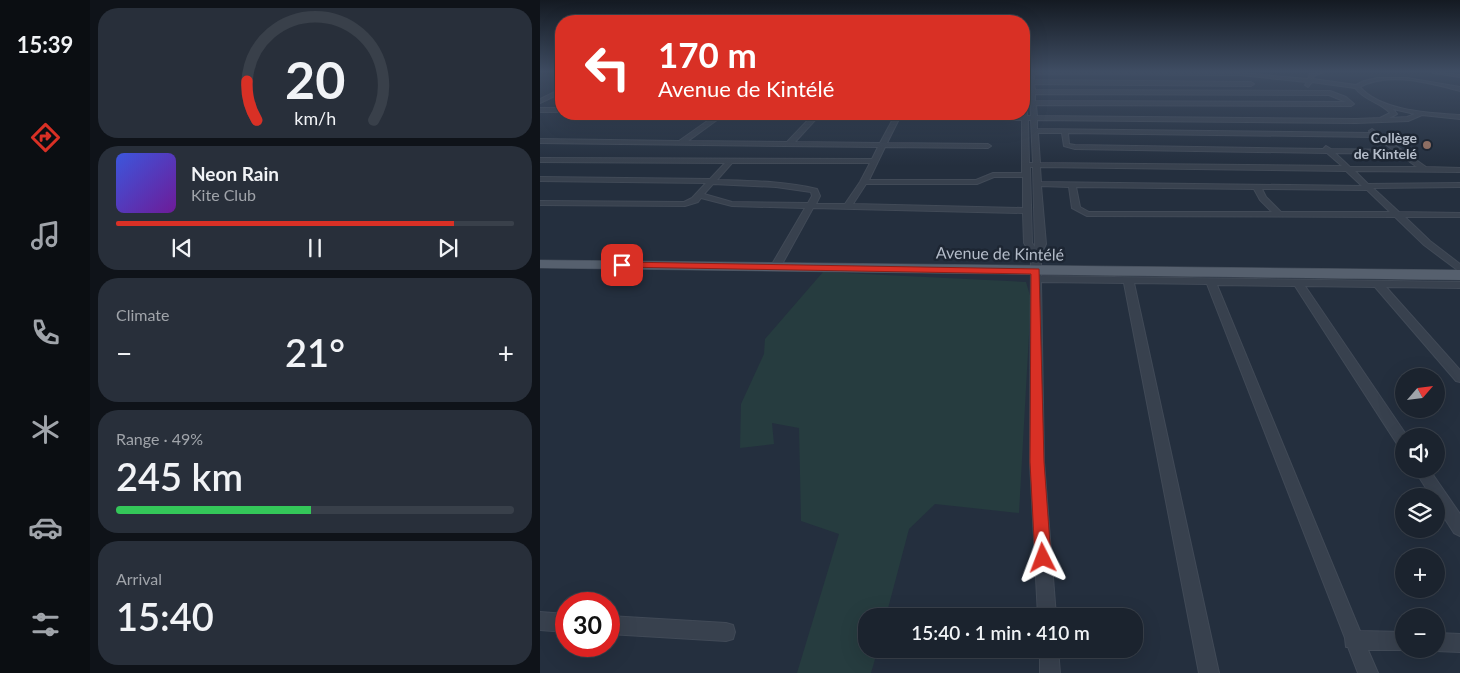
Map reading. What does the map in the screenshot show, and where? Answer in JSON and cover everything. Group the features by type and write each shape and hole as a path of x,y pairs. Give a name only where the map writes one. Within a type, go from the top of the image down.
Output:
{"main road":[{"name":"Avenue de Kintélé","path":"540,264 776,266 1036,275 1460,275"}],"street":[{"path":"1033,103 1041,244 1036,254 1037,462 1046,608"},
{"path":"1198,103 1356,121 1408,119 1422,113"},
{"path":"1274,103 1310,133 1460,269"},
{"path":"1286,113 1350,103"},
{"path":"1380,103 1422,113 1460,116"},
{"path":"1030,116 1286,113 1379,118 1394,114 1386,106"},
{"path":"540,112 555,112"},
{"path":"680,143 713,120"},
{"path":"789,144 811,120"},
{"path":"848,207 864,182 895,120"},
{"path":"1025,120 1028,244 1036,254"},
{"path":"1356,121 1425,170"},
{"path":"1035,132 1378,135"},
{"path":"1065,132 1066,145 1075,147 1401,152"},
{"path":"1215,134 1226,149"},
{"path":"540,141 988,146"},
{"path":"540,160 874,161"},
{"path":"540,203 685,204 695,200 730,160"},
{"path":"1026,165 1368,187 1460,185"},
{"path":"1037,184 1214,177 1258,179 1347,168 1460,170"},
{"path":"864,182 977,182 993,175 1026,175"},
{"path":"540,179 711,182 803,188 814,191 816,196 811,206 776,266"},
{"path":"1258,179 1263,198 1278,213"},
{"path":"1072,184 1076,208 1087,214 1278,213 1460,215"},
{"path":"699,194 715,201 732,204 1028,211"},
{"path":"1036,275 1128,280 1460,285"},
{"path":"1128,280 1209,673"},
{"path":"1211,281 1353,640 1368,673"},
{"path":"1298,284 1395,429"},
{"path":"1379,285 1460,378"},
{"path":"1427,478 1460,528"},
{"path":"540,621 555,622"},
{"path":"620,626 726,632"},
{"path":"1353,640 1395,641"},
{"path":"1445,642 1460,643"},
{"path":"1049,658 1050,673"}],"green space":[{"path":"823,272 1026,282 1031,299 1019,513 935,504 909,529 888,608 858,608 858,658 875,658 871,673 797,673 839,534 801,521 799,428 772,423 774,444 740,448 741,404 764,354 765,339"}],"place":[{"name":"Collège de Kintelé","path":"1427,145"}],"route":[{"path":"622,265 1036,271 1037,462 1043,558"}]}
